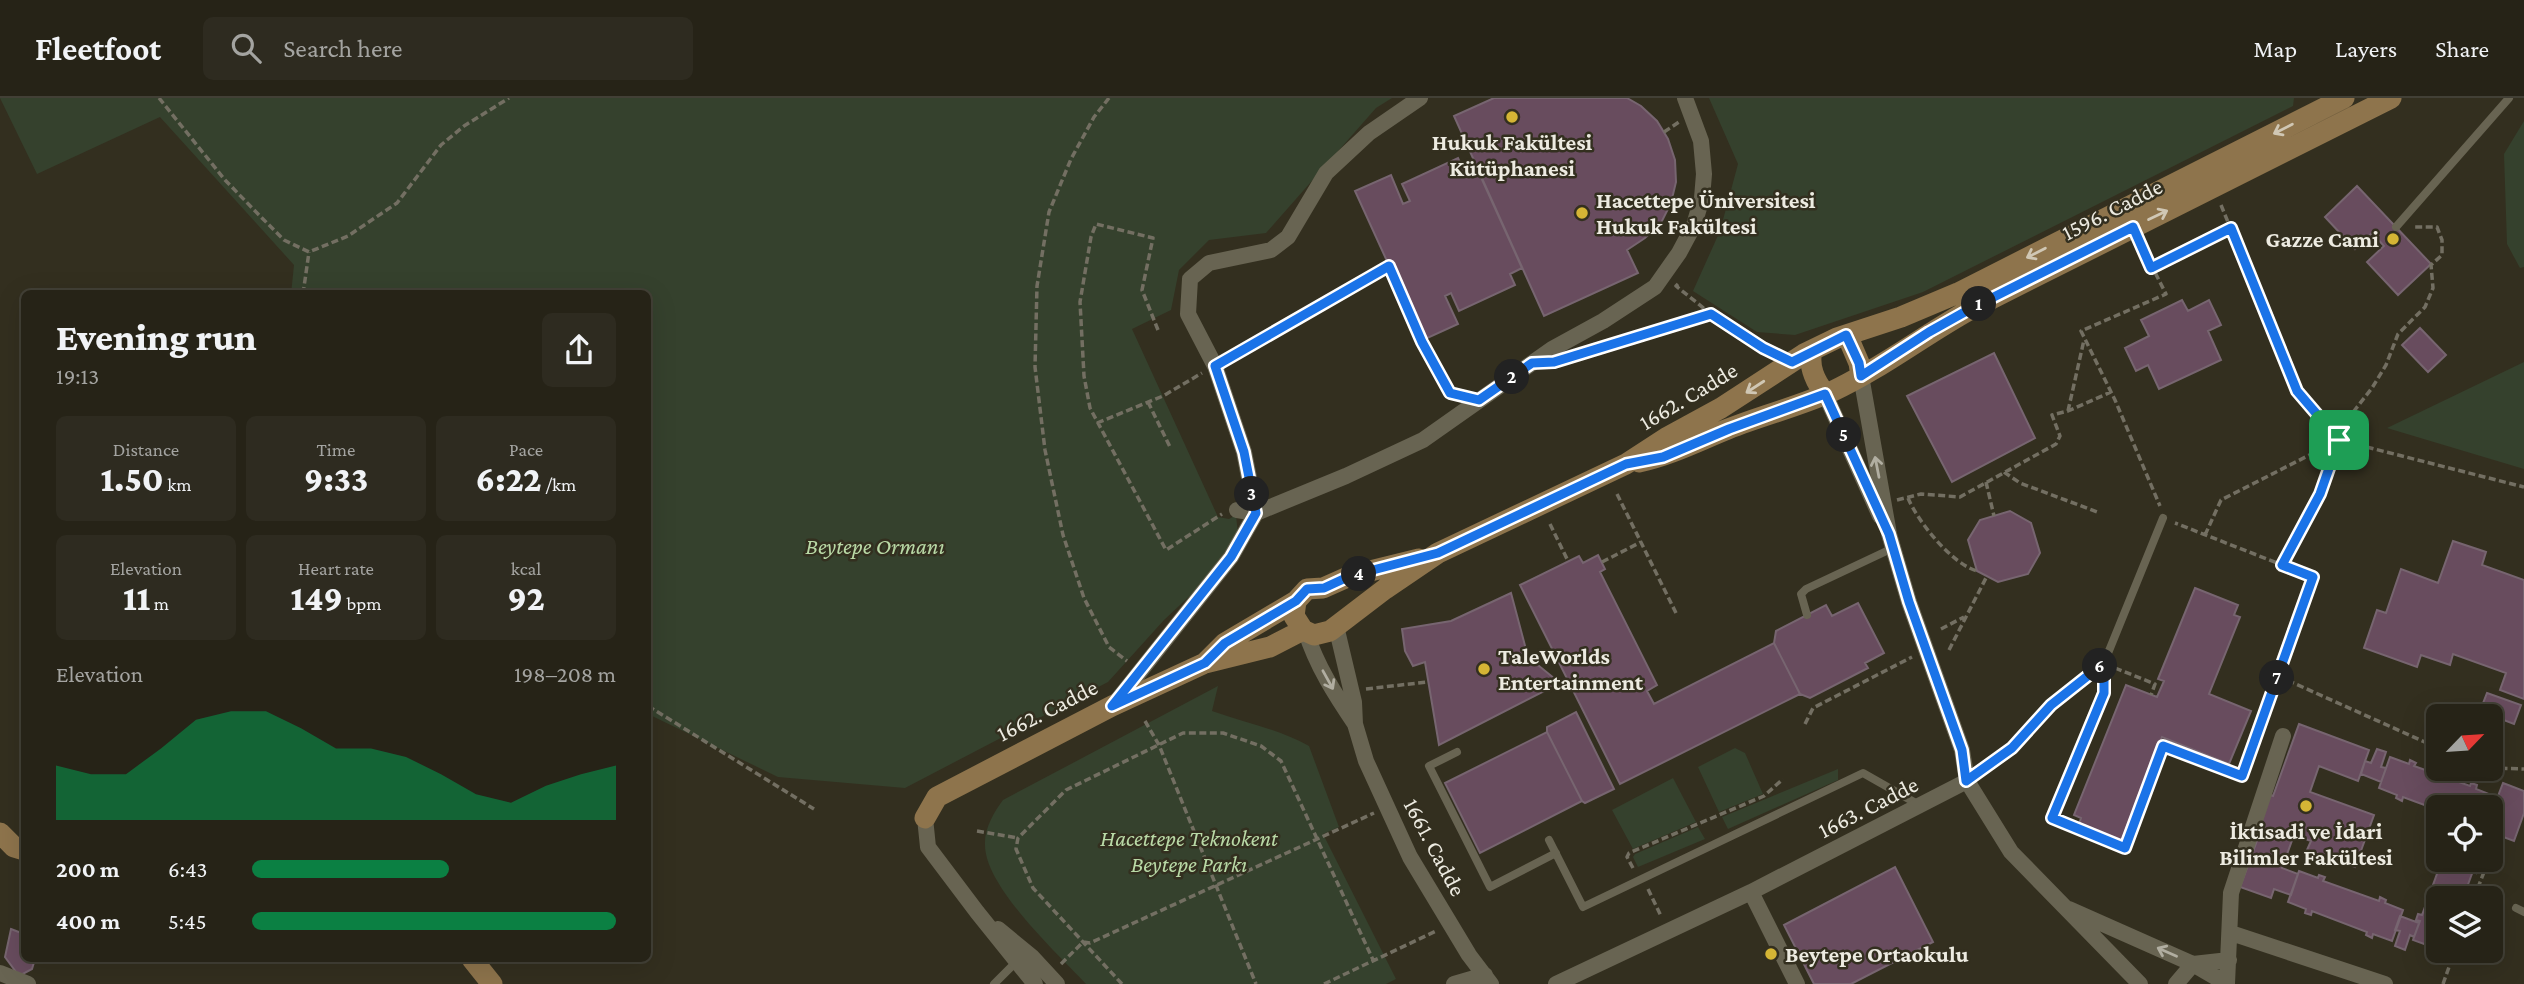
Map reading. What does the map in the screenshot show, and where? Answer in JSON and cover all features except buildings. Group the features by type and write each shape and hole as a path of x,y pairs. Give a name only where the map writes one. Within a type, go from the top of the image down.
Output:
{"street":[{"path":"1393,117 1394,98"},
{"path":"1112,706 1231,557 1256,513 1244,452 1215,366 1188,314 1190,279 1209,263 1271,250 1288,237 1326,173 1369,133 1420,98"},
{"path":"1232,511 1256,513 1346,476 1423,440 1552,349 1604,321 1655,287 1679,253 1694,225 1702,198 1704,174 1701,141 1685,98"},
{"name":"1596. Cadde","path":"1812,350 1958,293 2344,98"},
{"name":"1596. Cadde","path":"1825,394 1861,376 1970,309 2391,98"},
{"path":"1846,335 1859,363 1891,541 1962,750 1966,781 2011,852 2140,984"},
{"path":"1812,350 1813,373 1891,541"},
{"name":"1662. Cadde","path":"925,818 937,797 1112,706 1205,663 1270,647 1304,631 1323,635 1438,553 1626,464 1812,350"},
{"name":"1662. Cadde","path":"1626,464 1663,457 1729,429 1825,394"},
{"name":"1662. Cadde","path":"1205,663 1225,643 1296,601 1307,589 1324,588 1350,576 1438,553"},
{"path":"1324,588 1340,603 1341,611 1336,626"},
{"path":"1296,601 1294,617 1304,631"},
{"name":"1661. Cadde","path":"1336,626 1354,702 1355,724 1366,761 1410,857 1488,979"},
{"name":"1661. Cadde","path":"1304,631 1311,650 1355,724"},
{"path":"2061,905 2193,964 2227,984 2231,893 2283,736"},
{"name":"1663. Cadde","path":"1556,984 1751,892 1966,781"},
{"path":"925,818 928,847 1035,984"},
{"path":"0,833 14,847 21,849"},
{"path":"1751,892 1797,984"},
{"path":"977,912 1012,939 1057,984"},
{"path":"2231,933 2385,984"},
{"path":"2176,984 2193,964 2229,960"},
{"path":"474,962 492,984"},
{"path":"0,973 28,984"},
{"path":"1454,984 1488,979"}],"lane":[{"path":"2396,227 2509,98"},
{"path":"1966,781 2012,748 2051,705 2104,663 2163,518"},
{"path":"1807,615 1801,594 1806,589 1891,541"},
{"path":"1457,752 1429,766 1490,887 1556,853"},
{"path":"1549,840 1583,907 1863,773 1921,806"},
{"path":"994,984 1016,962"}],"path":[{"path":"159,98 225,180 261,217 285,240 309,252 348,236 397,202 441,145 464,125 509,98"},
{"path":"1109,98 1094,117 1049,212 1037,286 1035,367 1048,463 1063,535 1080,585 1110,647 1140,671"},
{"path":"2214,187 2297,391 2339,440 2524,487"},
{"path":"1158,330 1142,290 1153,238 1097,224 1091,237 1080,302 1084,376 1090,408 1097,424 1166,550 1232,511"},
{"path":"2133,227 2165,294 2081,331 2158,499"},
{"path":"2282,565 2320,494 2339,440 2354,411 2386,365 2398,334 2425,307 2433,288 2431,265 2442,254 2442,240 2437,228 2396,227"},
{"path":"2151,268 2231,228"},
{"path":"304,290 309,252"},
{"path":"1097,424 1163,396 1389,266 1422,342 1450,393 1479,400"},
{"path":"1683,274 1676,286 1711,314 1763,348 1792,362"},
{"path":"1580,354 1711,314"},
{"path":"2068,411 2084,338"},
{"path":"1883,503 1922,494 1960,497 2056,444 2060,436 2052,415 2111,392"},
{"path":"1148,402 1171,449"},
{"path":"2205,535 2221,500 2339,440"},
{"path":"2004,472 2020,483 2100,513"},
{"path":"1986,482 1994,516"},
{"path":"1617,494 1676,613"},
{"path":"1908,497 1913,509 1953,558 1966,568 1977,571"},
{"path":"2104,663 2104,693 2052,818 2125,848 2163,746 2242,776 2313,577 2163,518"},
{"path":"1550,524 1568,561"},
{"path":"1602,562 1641,542"},
{"path":"1949,650 1987,576"},
{"path":"1941,629 1966,616"},
{"path":"1805,724 1813,708 1926,650"},
{"path":"2127,673 2155,684 2151,695"},
{"path":"2278,676 2426,743"},
{"path":"1360,690 1427,682"},
{"path":"651,708 814,809"},
{"path":"1145,721 1159,745 1256,984"},
{"path":"1122,984 1033,888 1016,849 1018,838 1066,790 1183,733 1223,733 1261,746 1281,761 1374,962"},
{"path":"2503,768 2524,769"},
{"path":"1633,868 1627,857 1629,853 1764,796 1783,779"},
{"path":"1083,942 1090,943 1387,807"},
{"path":"978,831 1018,838"},
{"path":"1648,889 1668,932"},
{"path":"1324,984 1451,923"},
{"path":"1061,964 1083,942"},
{"path":"2443,984 2450,963"}],"green space":[{"name":"Beytepe Ormanı","path":"0,98 1392,98 1376,108 1266,233 1209,240 1179,270 1171,310 1132,329 1218,517 1229,519 1236,515 1238,534 1196,590 1164,620 1108,682 905,788 778,777 651,715 651,290 291,290 294,265 160,117 37,174"},
{"path":"1709,98 2294,98 2293,106 1923,292 1795,335 1757,332 1693,291 1720,231 1738,164"},
{"path":"2524,121 2524,267 2520,268 2507,244 2504,154"},
{"path":"2524,362 2524,469 2387,428"},
{"name":"Hacettepe Teknokent Beytepe Parkı","path":"1218,686 1212,711 1274,731 1309,746 1339,827 1323,834 1396,979 1386,984 1086,984 1025,919 997,880 988,862 985,839 990,821 1003,800"},
{"path":"1735,748 1745,753 1763,794 1719,812 1698,767"},
{"path":"1838,769 1838,780 1728,829 1722,817"},
{"path":"1673,778 1696,822 1633,849 1612,810"},
{"path":"1698,827 1705,839 1638,867 1633,857 1635,854"}],"place":[{"name":"Hukuk Fakültesi Kütüphanesi","path":"1512,117"},
{"name":"Hacettepe Üniversitesi Hukuk Fakültesi","path":"1582,213"},
{"name":"Gazze Cami","path":"2393,239"},
{"name":"TaleWorlds Entertainment","path":"1484,669"},
{"name":"İktisadi ve İdari Bilimler Fakültesi","path":"2306,806"},
{"name":"Beytepe Ortaokulu","path":"1771,954"}],"route":[{"path":"2133,227 2151,268 2231,228 2297,391 2339,440 2320,494 2282,565 2313,577 2242,776 2163,746 2125,848 2052,818 2104,693 2104,663 2051,705 2012,748 1966,781 1962,750 1909,602 1889,534 1825,394 1729,429 1663,457 1626,464 1438,553 1350,576 1324,588 1307,589 1296,601 1225,643 1205,663 1112,706 1231,557 1256,513 1244,452 1215,366 1389,266 1422,342 1450,393 1479,400 1532,363 1554,362 1711,314 1763,348 1792,362 1846,335 1859,363 1861,376 1970,309 2133,227"}]}
